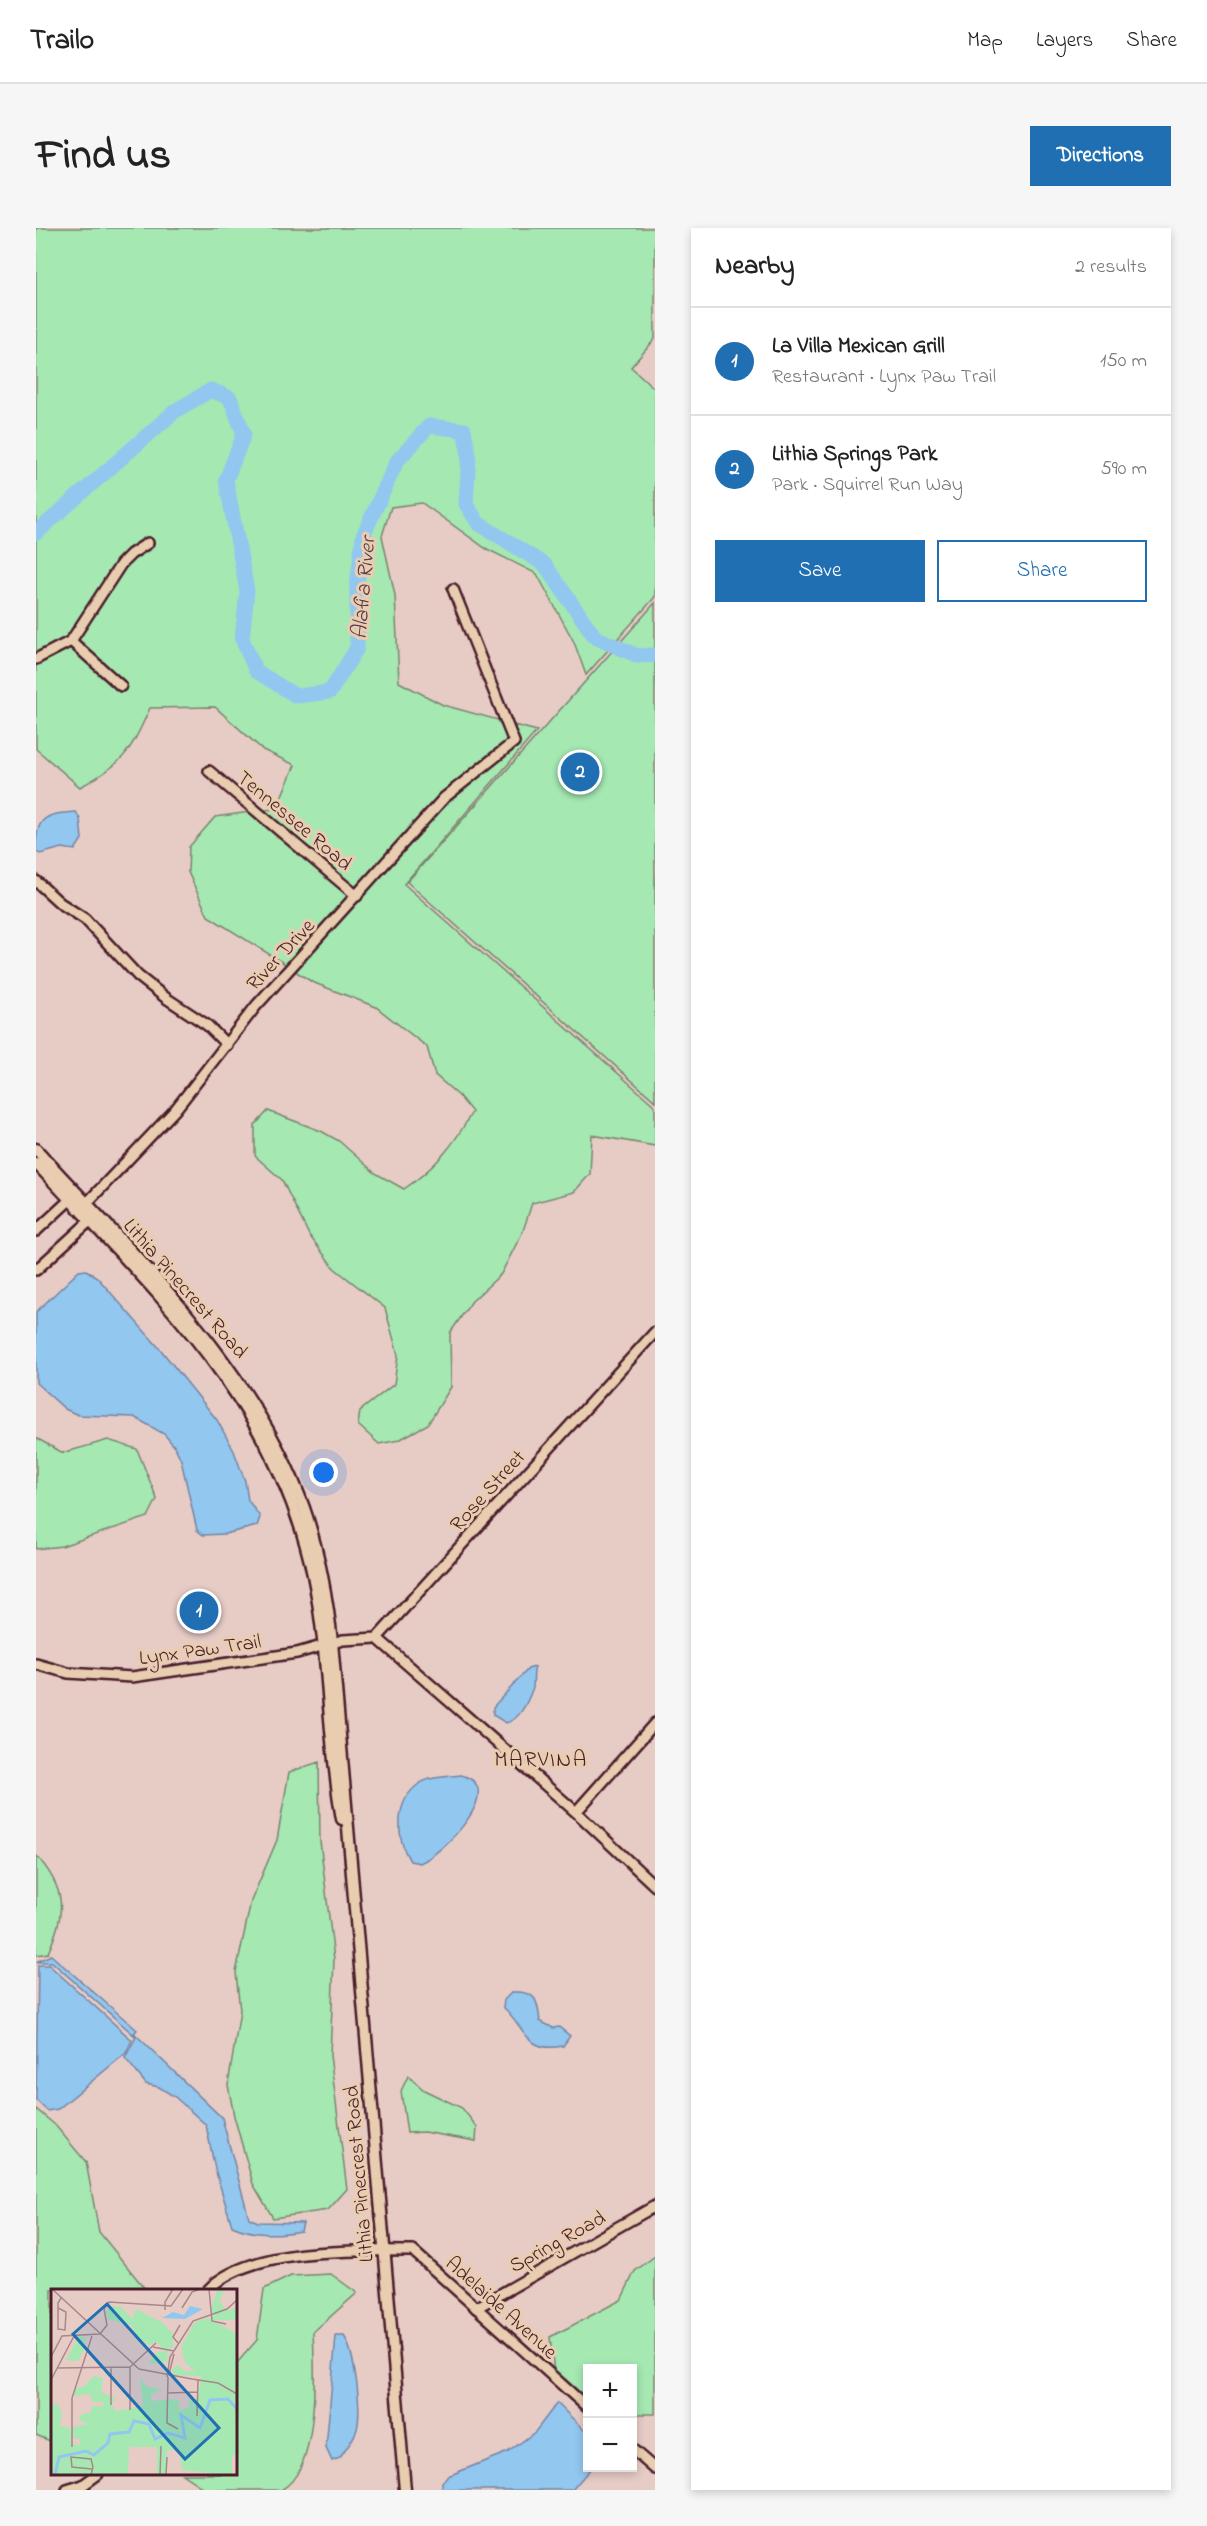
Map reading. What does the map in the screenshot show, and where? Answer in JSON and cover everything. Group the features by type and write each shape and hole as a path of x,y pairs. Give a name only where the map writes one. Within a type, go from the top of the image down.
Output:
{"main road":[{"name":"Lithia Pinecrest Road","path":"36,1149 73,1197 86,1204 93,1218"},
{"name":"Lithia Pinecrest Road","path":"36,1163 73,1197 211,1342 260,1414 282,1456 304,1510 320,1564 349,1854 405,2490"}],"street":[{"path":"36,659 71,640 121,564 148,543"},
{"name":"River Drive","path":"86,1204 175,1110 256,1006 444,798 514,742 453,589"},
{"path":"71,640 121,686"},
{"name":"Tennessee Road","path":"209,771 357,896"},
{"path":"36,881 59,902 85,919 138,976 166,998 198,1017 227,1045"},
{"path":"36,1231 73,1197"},
{"path":"36,1270 93,1218"},
{"name":"Rose Street","path":"377,1638 655,1332"},
{"path":"328,1644 377,1638 576,1812 655,1886"},
{"name":"Lynx Paw Trail","path":"36,1664 68,1673 132,1677 297,1653 328,1644"},
{"path":"576,1812 655,1724"},
{"name":"Spring Road","path":"476,2308 655,2206"},
{"name":"Adelaide Avenue","path":"209,2289 232,2272 253,2263 284,2256 413,2251 583,2404"},
{"path":"637,2453 655,2469"},
{"path":"67,2490 84,2487 97,2475"}],"green space":[{"path":"36,228 655,228 655,339 631,367 655,389 655,597 586,675 574,642 537,574 485,548 422,503 391,507 382,536 395,595 399,682 443,705 502,721 509,741 441,795 357,890 263,810 276,809 295,765 263,750 215,707 150,708 137,736 124,755 107,771 80,787 36,749 36,664 70,646 120,692 127,685 77,639 125,567 134,557 154,544 150,537 129,550 118,562 68,637 36,654"},
{"path":"655,603 655,1101 407,882"},
{"path":"514,725 537,731 404,884 655,1106 655,1146 592,1135 590,1174 574,1192 532,1203 523,1231 501,1274 472,1301 450,1333 451,1387 428,1424 399,1440 379,1444 358,1425 360,1411 394,1384 398,1355 385,1308 334,1268 309,1235 282,1180 255,1156 255,1125 268,1111 321,1131 339,1141 375,1173 404,1189 443,1155 458,1135 472,1112 459,1096 435,1075 427,1047 376,1007 312,982 295,971 447,801 519,745"},
{"path":"250,812 351,897 288,966 208,916 188,872 189,847 215,817"},
{"path":"36,1438 63,1453 108,1440 137,1449 157,1499 148,1517 62,1546 36,1549"},
{"path":"319,1762 320,1841 334,1959 330,2055 347,2189 328,2210 273,2218 253,2184 228,2085 240,2011 236,1972 251,1901 277,1840 289,1772"},
{"path":"36,1855 53,1879 58,1891 60,1913 48,1953 36,1955"},
{"path":"408,2076 424,2090 462,2108 477,2127 476,2141 424,2132 407,2133 401,2091"},
{"path":"36,2109 55,2125 86,2162 99,2232 145,2289 51,2289 51,2441 36,2435"},
{"path":"655,2256 655,2414 637,2414 637,2364 583,2364 583,2398 554,2372 550,2337 621,2300 635,2271"},
{"path":"331,2274 357,2293 313,2332 314,2394 309,2441 303,2462 294,2479 281,2490 206,2490 184,2475 237,2475 237,2363 257,2340 264,2289 291,2276"}],"water":[{"path":"76,812 80,819 82,839 75,850 62,848 40,854 36,851 38,831 44,820 56,814"},
{"path":"86,1270 97,1277 161,1350 217,1420 234,1451 245,1481 248,1500 260,1517 257,1526 225,1534 203,1535 197,1530 181,1460 175,1447 164,1434 134,1417 78,1415 65,1409 36,1383 36,1312 79,1271"},
{"path":"535,1667 533,1688 519,1714 506,1723 493,1715 493,1707 528,1669"},
{"path":"461,1775 474,1782 478,1793 475,1806 467,1820 443,1847 430,1857 420,1863 410,1861 405,1852 400,1831 401,1810 405,1800 411,1791 423,1781"},
{"path":"51,1955 137,2030 134,2033 222,2118 249,2218 258,2222 303,2223 301,2231 266,2234 249,2232 232,2226 215,2169 206,2125 175,2097 159,2087 146,2084 125,2058 136,2037 52,1962 36,1962"},
{"path":"38,1965 49,1965 132,2040 126,2053 58,2109 47,2111 36,2100"},
{"path":"512,1992 531,1995 537,2003 540,2021 553,2028 559,2027 570,2036 563,2046 541,2046 527,2037 503,2007 504,2000"},
{"path":"336,2336 344,2336 348,2344 359,2409 356,2433 340,2458 332,2461 326,2448"},
{"path":"557,2403 583,2429 583,2472 588,2472 572,2490 442,2490 442,2483 448,2476 508,2452 535,2432"}],"waterway":[{"name":"Alafia River","path":"36,533 175,411 211,390 230,398 244,434 226,480 247,591 242,639 256,671 296,696 330,692 357,648 357,586 363,536 397,461 429,426 464,430 469,455 466,504 478,523 545,565 595,637 638,656 655,655"}],"place":[{"name":"Lithia Springs Park","path":"580,772"},
{"name":"La Villa Mexican Grill","path":"199,1611"}],"district":[{"name":"MARVINA","path":"541,1758"}]}
